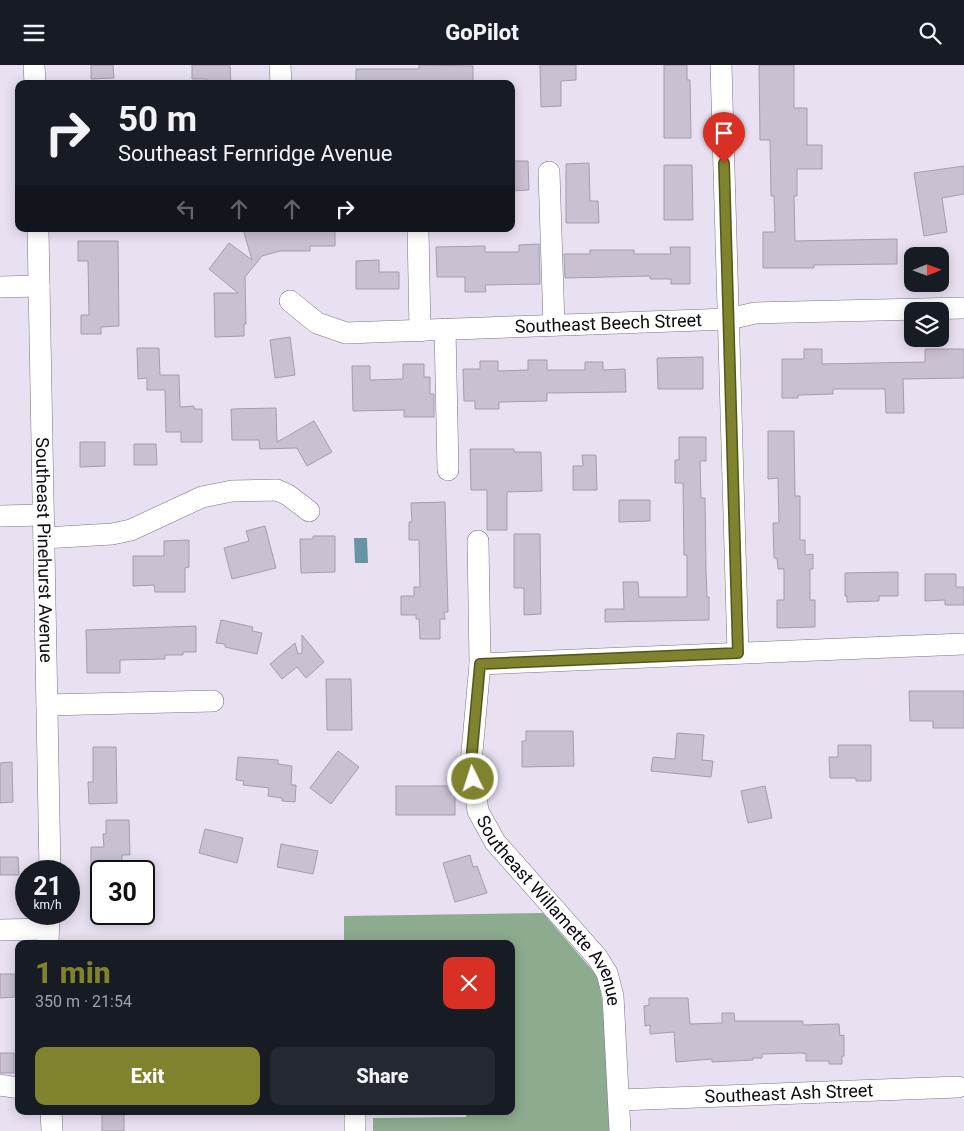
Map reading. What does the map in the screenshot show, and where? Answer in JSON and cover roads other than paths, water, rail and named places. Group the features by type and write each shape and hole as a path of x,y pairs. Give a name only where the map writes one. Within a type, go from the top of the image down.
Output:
{"street":[{"path":"34,65 35,80"},
{"path":"280,65 281,80"},
{"path":"721,65 738,653"},
{"path":"549,172 554,325"},
{"name":"Southeast Pinehurst Avenue","path":"38,232 50,860"},
{"path":"418,232 420,331"},
{"path":"0,287 39,286"},
{"name":"Southeast Beech Street","path":"290,301 317,323 346,333 729,319 755,313 964,307"},
{"path":"445,329 448,470"},
{"path":"44,538 112,534 131,529 202,497 232,491 277,490 288,495 309,511"},
{"path":"0,516 43,515"},
{"name":"Southeast Willamette Avenue","path":"478,541 480,664 471,763 478,811 495,842 597,957 607,973 613,996 620,1131"},
{"path":"480,664 964,644"},
{"path":"46,705 213,701"},
{"path":"0,930 48,929"},
{"path":"0,1085 15,1087"},
{"name":"Southeast Ash Street","path":"619,1099 958,1087"},
{"path":"51,1115 52,1131"},
{"path":"355,1115 355,1131"}],"water":[{"path":"354,538 367,538 368,563 355,563"}]}
